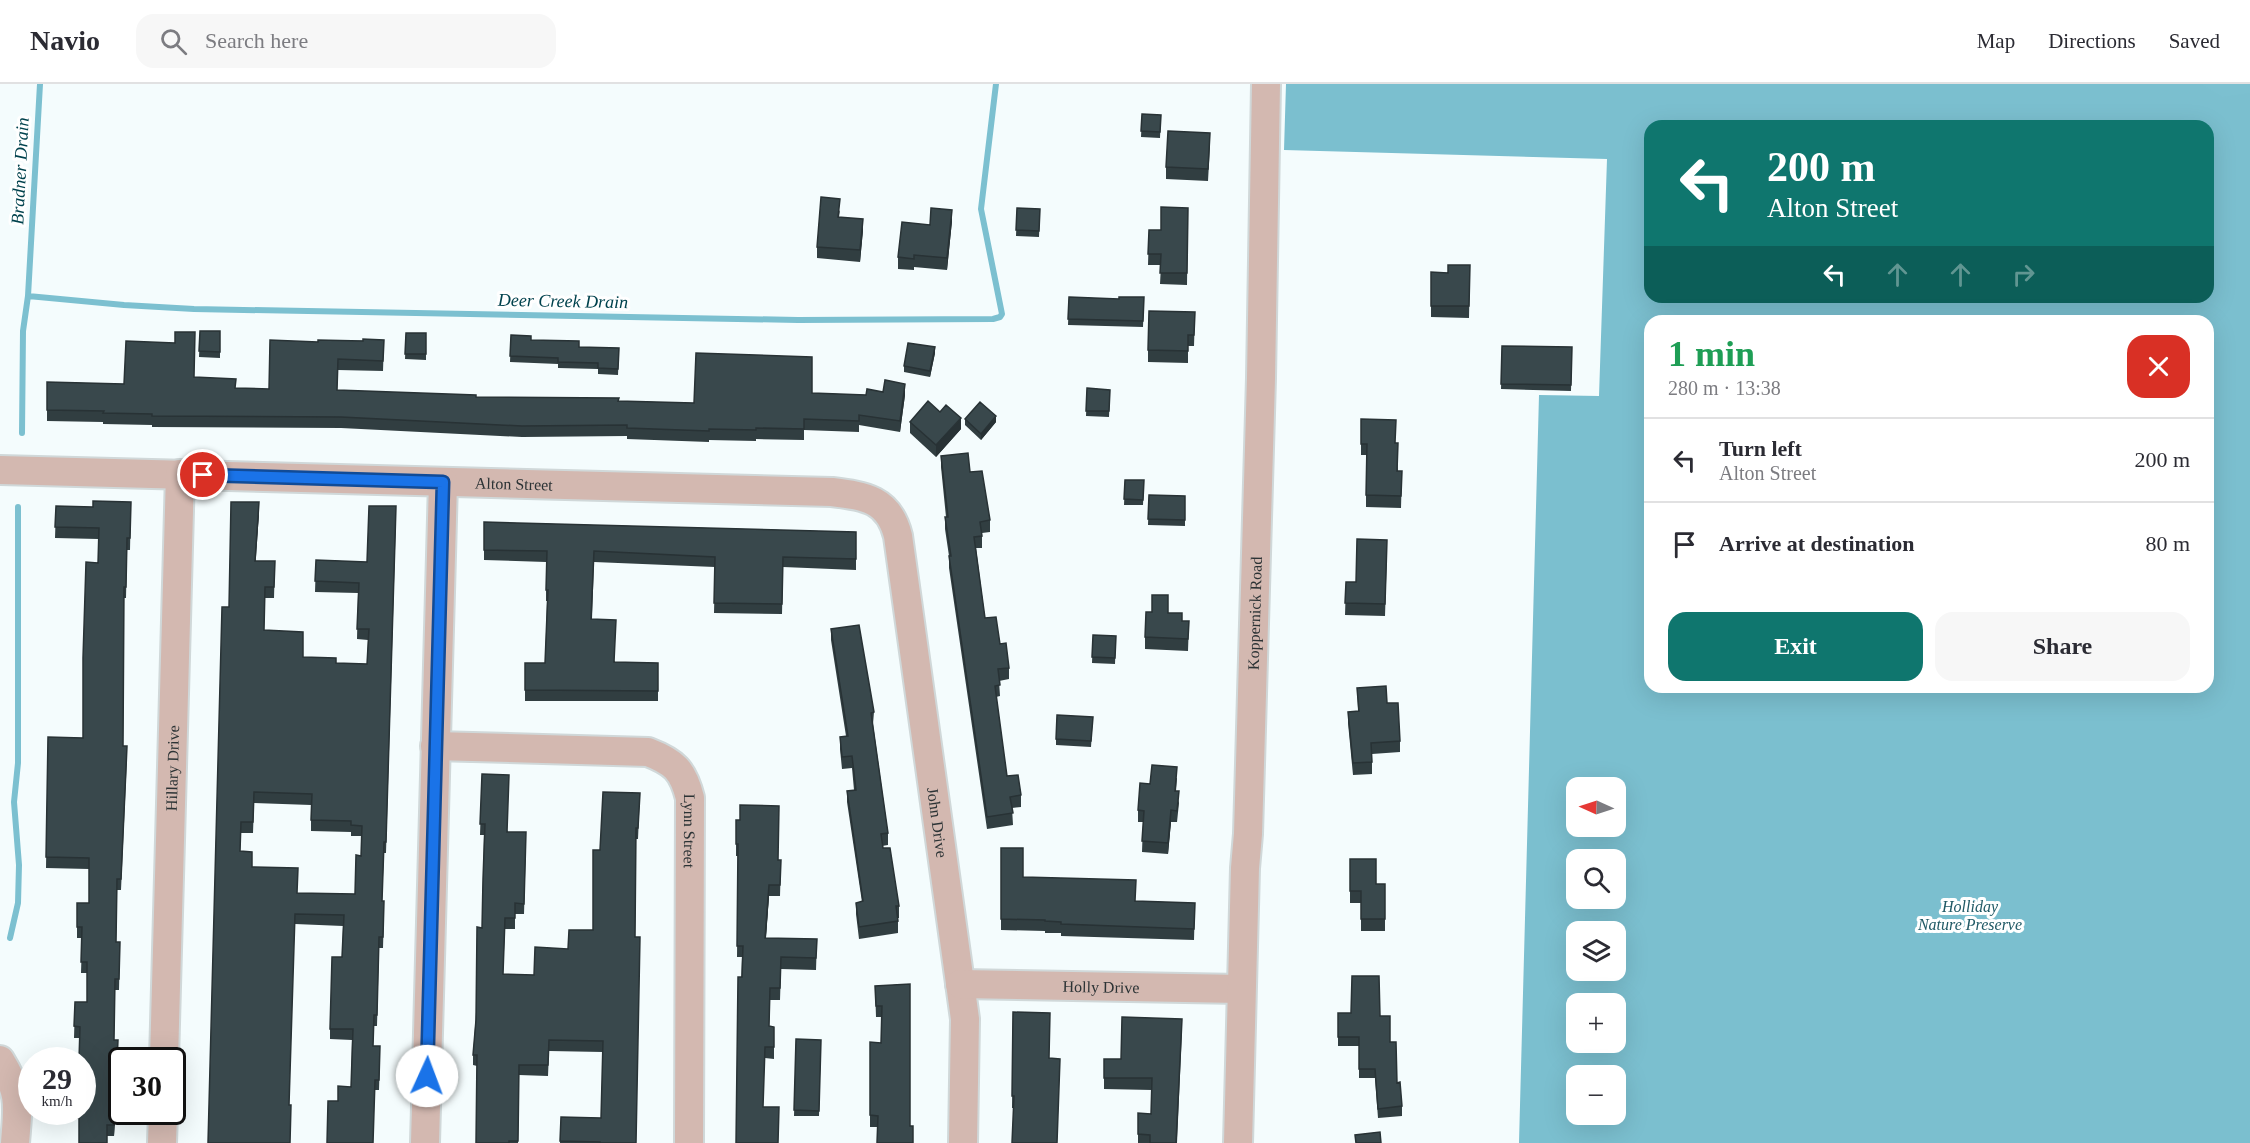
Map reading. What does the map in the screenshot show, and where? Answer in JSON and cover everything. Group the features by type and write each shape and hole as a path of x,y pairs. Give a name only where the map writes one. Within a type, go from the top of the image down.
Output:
{"street":[{"name":"Koppernick Road","path":"1238,1143 1261,378 1266,84"},
{"name":"Alton Street","path":"0,470 832,492 861,495 881,506"},
{"name":"Hillary Drive","path":"164,1047 180,474"},
{"path":"425,1143 443,482"},
{"name":"John Drive","path":"881,506 891,517 898,536 960,984 966,1039 963,1143"},
{"name":"Lynn Street","path":"435,746 648,752 672,763 681,773 690,798 688,1143"},
{"name":"Holly Drive","path":"960,984 1241,989"},
{"path":"0,1060 12,1079 19,1102 15,1143"},
{"path":"162,1143 163,1125"}],"green space":[{"name":"Holliday Nature Preserve","path":"1286,84 2250,84 2250,1143 1519,1143 1539,395 1599,396 1607,159 1284,150"}],"shaded area":[{"path":"2201,84 2250,84 2250,93 2222,97"}],"building":[{"path":"1142,114 1161,115 1160,132 1141,131"},
{"path":"1168,131 1210,133 1208,169 1166,167"},
{"path":"821,197 840,199 838,217 863,219 860,250 817,247"},
{"path":"1161,207 1188,208 1187,273 1160,273 1161,254 1148,254 1149,230 1161,230"},
{"path":"931,208 952,210 947,258 914,255 914,259 898,257 902,222 930,225"},
{"path":"1017,208 1040,209 1039,231 1016,230"},
{"path":"1448,265 1470,265 1469,306 1431,306 1431,272 1448,273"},
{"path":"1069,297 1119,299 1119,297 1144,297 1143,321 1068,319"},
{"path":"1149,311 1195,312 1194,335 1188,335 1188,351 1148,350"},
{"path":"200,331 220,331 220,352 199,351"},
{"path":"175,332 195,332 194,377 236,379 235,388 269,389 270,340 318,342 318,340 363,341 363,339 384,340 383,361 338,359 337,390 476,395 476,397 619,398 618,401 694,403 696,353 812,357 812,393 866,395 867,389 883,392 885,380 905,384 900,421 859,415 859,421 804,419 804,429 756,428 756,430 709,429 709,431 627,428 627,425 522,426 341,417 152,416 152,414 103,413 104,411 47,410 47,382 124,384 126,341 175,343"},
{"path":"406,333 426,333 426,354 405,354"},
{"path":"511,335 531,336 531,340 579,341 579,347 619,348 618,369 598,368 598,363 558,362 558,358 510,356"},
{"path":"908,343 935,347 930,371 904,366"},
{"path":"1502,346 1572,347 1571,385 1501,384"},
{"path":"1087,388 1110,390 1109,411 1086,411"},
{"path":"928,401 940,412 946,405 961,418 936,445 910,422"},
{"path":"980,402 996,416 981,434 965,419"},
{"path":"1361,419 1396,420 1397,471 1402,471 1401,496 1366,495 1367,444 1361,444"},
{"path":"968,453 970,472 982,471 990,520 980,522 982,536 974,537 985,618 996,617 1000,644 1006,643 1009,668 998,669 1000,685 995,686 1007,776 1018,775 1021,795 1010,797 1013,813 987,817 949,556 951,556 945,517 948,517 941,456"},
{"path":"1125,480 1144,480 1143,500 1124,499"},
{"path":"1149,495 1185,496 1185,520 1148,519"},
{"path":"93,501 131,502 130,538 127,538 126,587 124,587 123,746 127,746 121,879 117,879 116,942 120,942 119,979 115,979 114,1040 118,1040 118,1047 108,1047 107,1143 79,1143 79,1125 96,1125 96,1047 79,1047 80,1027 74,1026 75,1002 87,1002 87,962 81,962 82,927 77,927 77,903 89,903 89,858 46,857 48,737 83,738 86,562 98,563 99,528 55,527 56,506 93,507"},
{"path":"231,502 259,502 255,561 275,561 274,587 265,587 264,630 303,632 303,657 336,658 336,663 367,664 369,629 357,629 359,583 315,581 316,560 367,562 369,506 396,506 386,842 384,842 382,901 384,901 383,937 379,937 377,1015 374,1015 373,1046 380,1046 379,1080 375,1080 373,1143 327,1143 328,1101 338,1101 338,1086 351,1087 353,1029 330,1029 332,957 342,957 344,915 295,914 289,1105 291,1105 290,1143 208,1143 222,607 229,607","holes":["254,792 312,794 311,820 351,821 351,825 362,826 361,856 356,855 355,894 297,893 298,868 252,867 252,852 240,851 241,822 253,822"]},
{"path":"484,522 856,532 856,559 783,557 782,604 714,603 715,557 594,551 591,619 616,620 614,662 658,663 658,691 525,690 525,663 545,663 547,551 484,550"},
{"path":"1357,539 1387,540 1385,604 1345,603 1346,582 1356,582"},
{"path":"1152,595 1168,595 1168,613 1182,613 1182,621 1189,621 1188,639 1145,637 1146,612 1152,612"},
{"path":"859,625 874,712 871,713 888,833 881,834 883,848 890,848 899,906 896,906 898,921 859,927 856,903 863,901 847,791 856,790 852,756 842,757 840,737 848,736 831,629"},
{"path":"1093,635 1116,636 1115,658 1092,657"},
{"path":"1386,686 1387,703 1398,703 1400,741 1371,743 1372,762 1353,763 1348,712 1359,711 1357,688"},
{"path":"1057,715 1093,717 1091,741 1056,739"},
{"path":"1152,765 1177,767 1175,791 1179,791 1177,811 1171,810 1168,843 1142,841 1144,811 1138,810 1140,783 1150,784"},
{"path":"482,774 509,775 507,832 526,832 524,904 515,903 515,918 505,918 503,974 534,975 535,947 568,949 569,930 593,930 593,850 600,850 603,792 640,793 638,828 636,828 635,937 640,937 636,1143 560,1141 561,1117 601,1118 603,1041 549,1040 548,1065 519,1065 518,1141 476,1143 477,1055 473,1055 476,1020 477,927 482,928 485,824 480,824"},
{"path":"740,805 779,806 780,885 769,885 765,938 817,939 816,958 781,957 780,988 770,988 769,1026 774,1027 774,1047 765,1047 763,1107 779,1107 778,1143 736,1143 738,977 742,977 743,946 737,946 738,844 736,844 736,820 740,820"},
{"path":"1001,848 1023,848 1023,877 1136,880 1135,901 1195,903 1194,929 1061,924 1061,922 1045,920 1001,919"},
{"path":"1350,859 1376,859 1376,884 1385,884 1385,919 1361,919 1361,891 1350,891"},
{"path":"1352,976 1379,976 1380,1016 1390,1016 1390,1042 1396,1042 1397,1083 1400,1082 1402,1106 1378,1109 1375,1069 1359,1069 1359,1037 1338,1037 1338,1013 1351,1013"},
{"path":"910,984 910,1126 913,1126 913,1143 877,1143 878,1116 870,1115 870,1042 881,1043 882,1006 876,1006 875,986"},
{"path":"1013,1012 1050,1013 1049,1058 1060,1059 1057,1143 1012,1143"},
{"path":"1122,1017 1182,1019 1176,1143 1150,1143 1150,1135 1138,1134 1138,1113 1151,1114 1152,1078 1104,1078 1104,1059 1121,1059"},
{"path":"796,1039 821,1040 819,1111 794,1110"},
{"path":"1380,1132 1381,1143 1356,1143 1355,1135"}],"waterway":[{"name":"Bradner Drain","path":"22,433 23,331 28,296 40,84"},
{"name":"Deer Creek Drain","path":"28,296 194,309 798,320 993,319 1002,314 981,209 996,84"},
{"name":"Deer Creek Drain","path":"10,938 18,903 19,865 14,802 18,763 18,507"}],"route":[{"path":"203,475 443,482 427,1076"}]}
